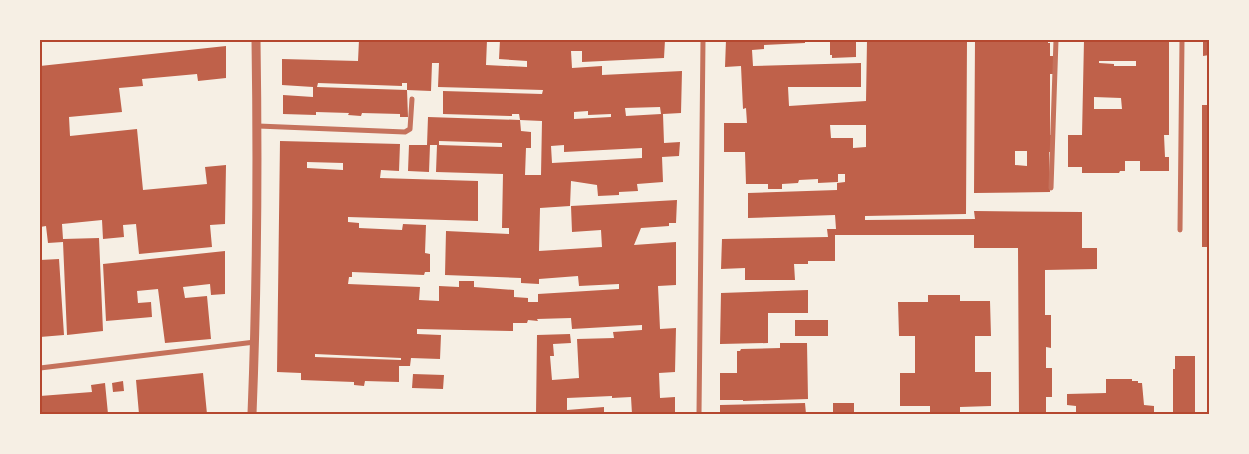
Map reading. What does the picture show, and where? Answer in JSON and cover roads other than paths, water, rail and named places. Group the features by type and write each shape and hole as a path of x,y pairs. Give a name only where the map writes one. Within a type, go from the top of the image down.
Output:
{"street":[{"path":"252,414 258,126 256,40"},
{"path":"699,414 703,40"},
{"path":"1051,188 1056,40"},
{"path":"1180,230 1182,40"},
{"path":"258,126 405,132 410,129 412,99"},
{"path":"40,368 255,342"}]}
